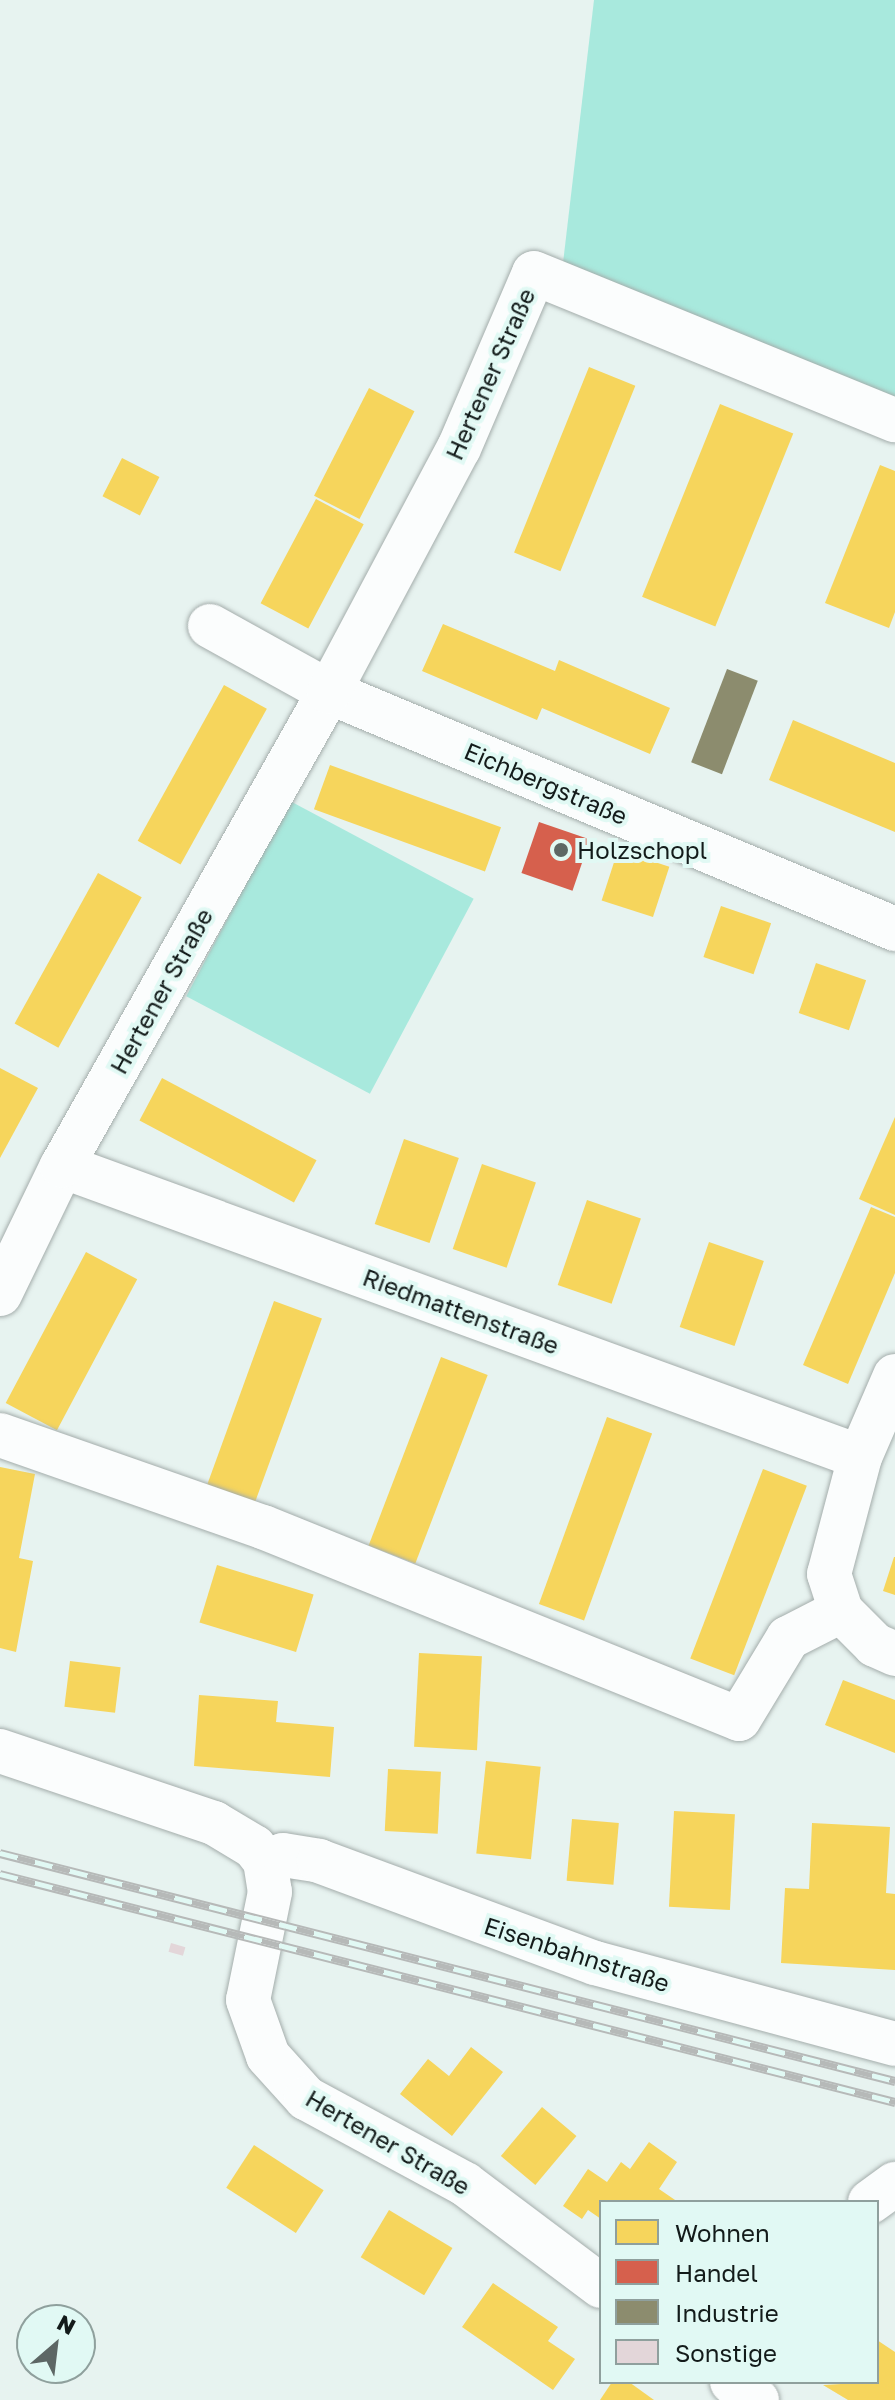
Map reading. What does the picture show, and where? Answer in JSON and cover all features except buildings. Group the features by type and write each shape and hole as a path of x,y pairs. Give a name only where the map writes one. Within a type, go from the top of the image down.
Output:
{"street":[{"name":"Hertener Straße","path":"0,1294 62,1166 329,692 459,448 534,273 895,420"},
{"path":"210,626 329,692"},
{"name":"Eichbergstraße","path":"329,692 895,929"},
{"name":"Riedmattenstraße","path":"62,1166 860,1457"},
{"path":"885,1649 841,1611 829,1574 860,1457 895,1376"},
{"path":"0,1435 263,1527 739,1719 788,1638 841,1611"},
{"path":"0,1751 214,1823 239,1835 265,1861"},
{"name":"Eisenbahnstraße","path":"265,1861 283,1855 319,1861 595,1963 895,2044"},
{"name":"Hertener Straße","path":"265,1861 270,1892 248,2000 268,2056 306,2098 465,2184 599,2284"},
{"path":"873,2200 895,2184"}],"green space":[{"path":"594,0 895,0 895,398 563,263"},
{"path":"290,801 474,899 370,1094 186,996"}],"railway":[{"path":"0,1853 895,2081"},
{"path":"0,1874 895,2102"}],"place":[{"name":"Holzschopl","path":"561,850"}]}
